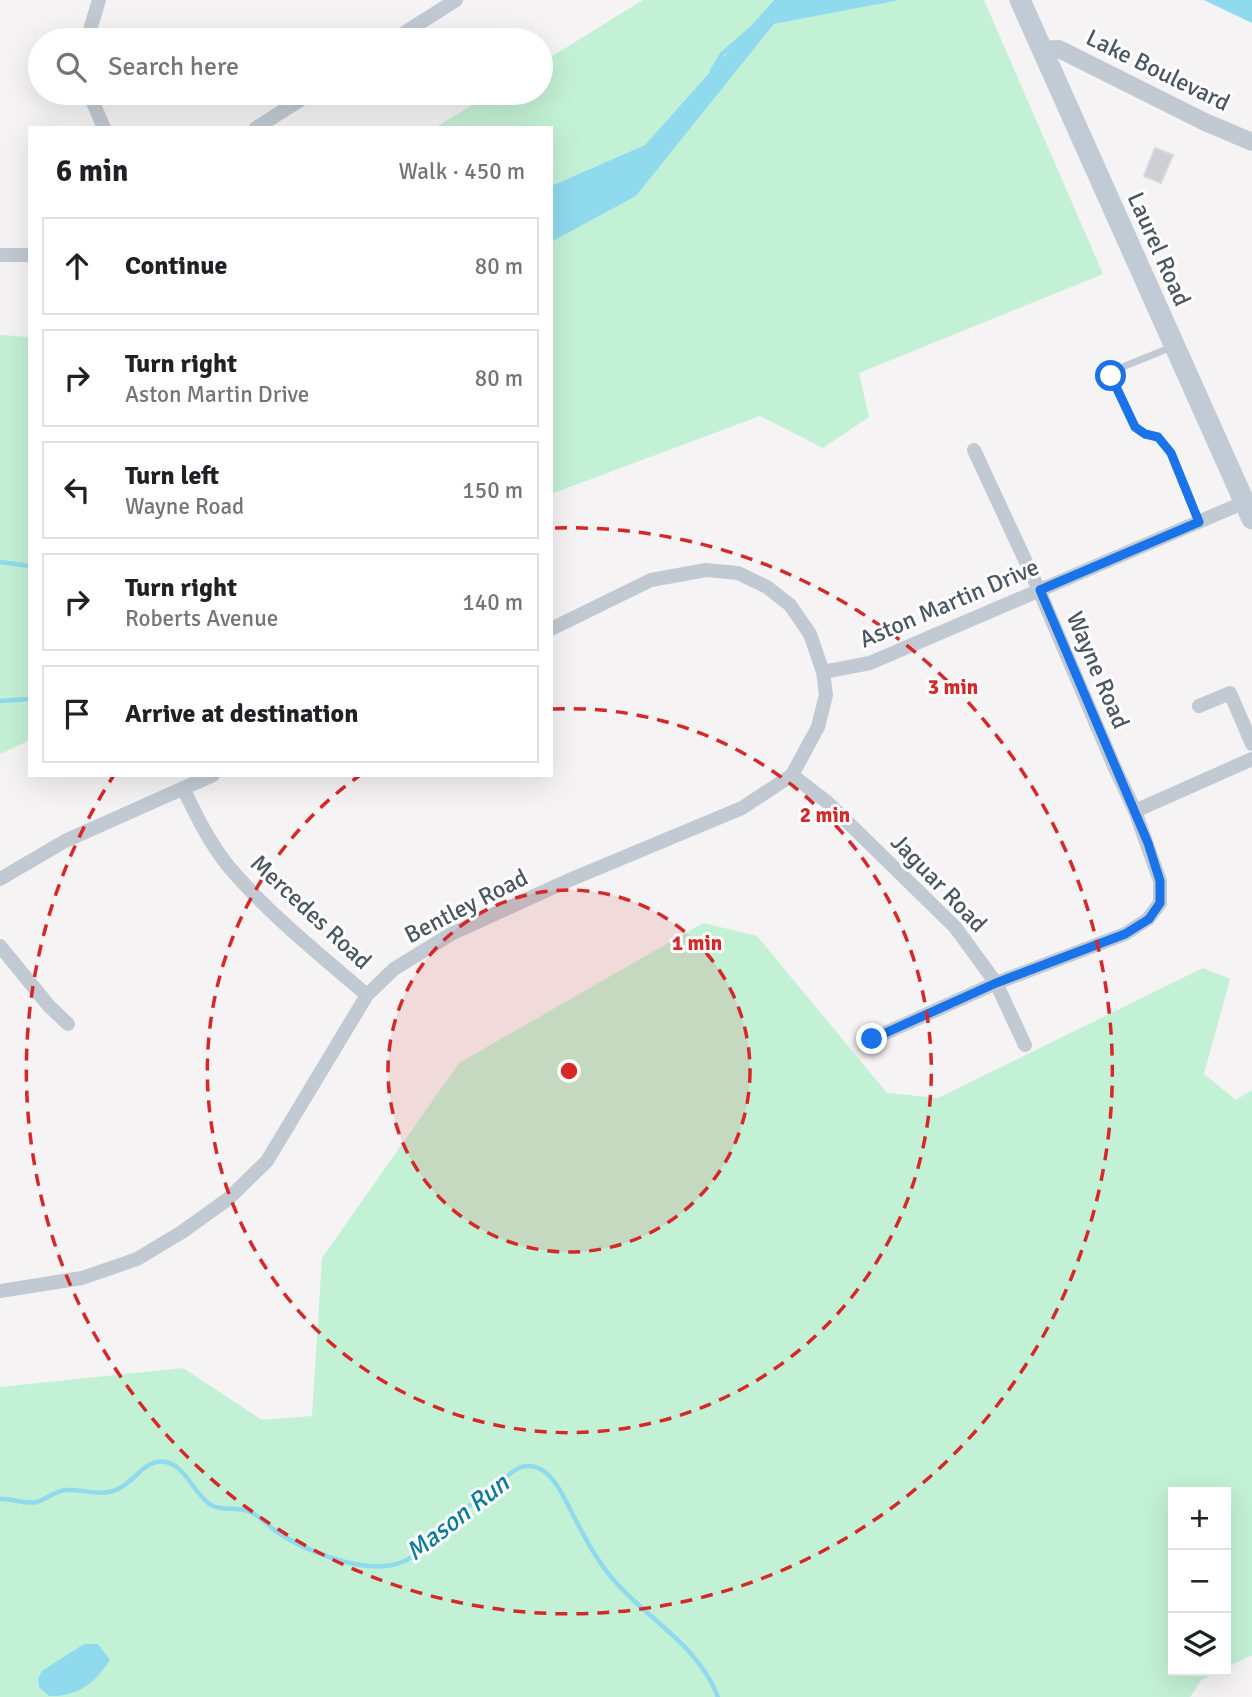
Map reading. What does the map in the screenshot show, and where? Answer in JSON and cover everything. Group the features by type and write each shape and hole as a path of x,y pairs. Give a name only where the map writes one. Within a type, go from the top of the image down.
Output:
{"main road":[{"name":"Laurel Road","path":"1020,0 1174,346 1250,507"}],"street":[{"path":"91,28 99,0"},
{"path":"412,28 456,0"},
{"name":"Lake Boulevard","path":"1041,50 1059,50 1205,122 1252,142"},
{"path":"94,105 103,126"},
{"path":"259,126 292,105"},
{"path":"0,255 28,255"},
{"name":"Wayne Road","path":"974,450 1040,590 1135,811 1160,881 1160,903 1149,919 1125,934 996,983"},
{"name":"Aston Martin Drive","path":"823,672 870,663 1199,522 1250,507"},
{"path":"553,628 651,580 706,569 738,573 767,587 790,605 810,634 823,672"},
{"name":"Bentley Road","path":"0,1291 82,1278 137,1259 182,1232 228,1199 267,1161 367,995 394,969 451,934 567,881 742,808 792,775 818,727 826,695 823,672"},
{"path":"1199,706 1230,693 1252,744"},
{"path":"1135,811 1252,759"},
{"name":"Jaguar Road","path":"792,775 827,802 956,927 996,983 1025,1045"},
{"path":"0,879 65,841 208,777"},
{"name":"Mercedes Road","path":"183,788 200,823 228,866 283,924 367,995"},
{"path":"0,946 49,1006 68,1024"},
{"path":"872,1039 996,983"}],"lane":[{"path":"1174,346 1125,366 1111,376 1135,427 1145,434 1158,437 1171,453 1199,522"}],"green space":[{"path":"643,0 774,0 645,145 553,185 553,126 437,126 472,105 553,105 553,56"},
{"path":"900,0 984,0 1103,274 859,373 869,417 823,448 760,416 553,493 553,241 636,196 774,24"},
{"path":"0,335 28,337 28,741 0,754"},
{"path":"703,923 757,936 887,1093 938,1098 1203,968 1230,979 1204,1074 1236,1100 1252,1090 1252,1655 1231,1666 1231,1487 1168,1487 1168,1676 1209,1676 1202,1679 1190,1697 0,1697 0,1387 183,1368 262,1420 312,1416 322,1258 459,1063"}],"water":[{"path":"774,0 900,0 774,24 636,196 553,241 553,185 645,145"},
{"path":"1204,0 1252,0 1252,23"},
{"path":"84,1644 98,1644 110,1660 85,1687 69,1694 49,1696 39,1687 38,1679 42,1671"}],"building":[{"path":"1155,148 1173,155 1161,183 1144,176"}],"waterway":[{"path":"712,71 722,54 751,29"},
{"path":"0,562 28,566"},
{"path":"0,701 28,699"},
{"name":"Mason Run","path":"0,1499 32,1503 66,1490 95,1493 113,1491 145,1467 166,1462 179,1469 211,1505 252,1513 277,1532 317,1553 348,1563 378,1566 392,1565 413,1557 463,1511 513,1472 522,1467 533,1466 550,1477 560,1490 590,1546 612,1578 685,1647 709,1678 718,1697"}],"route":[{"path":"872,1039 996,983 1125,934 1149,919 1160,903 1160,881 1148,843 1040,590 1199,522 1165,443 1135,427 1111,376"}]}
